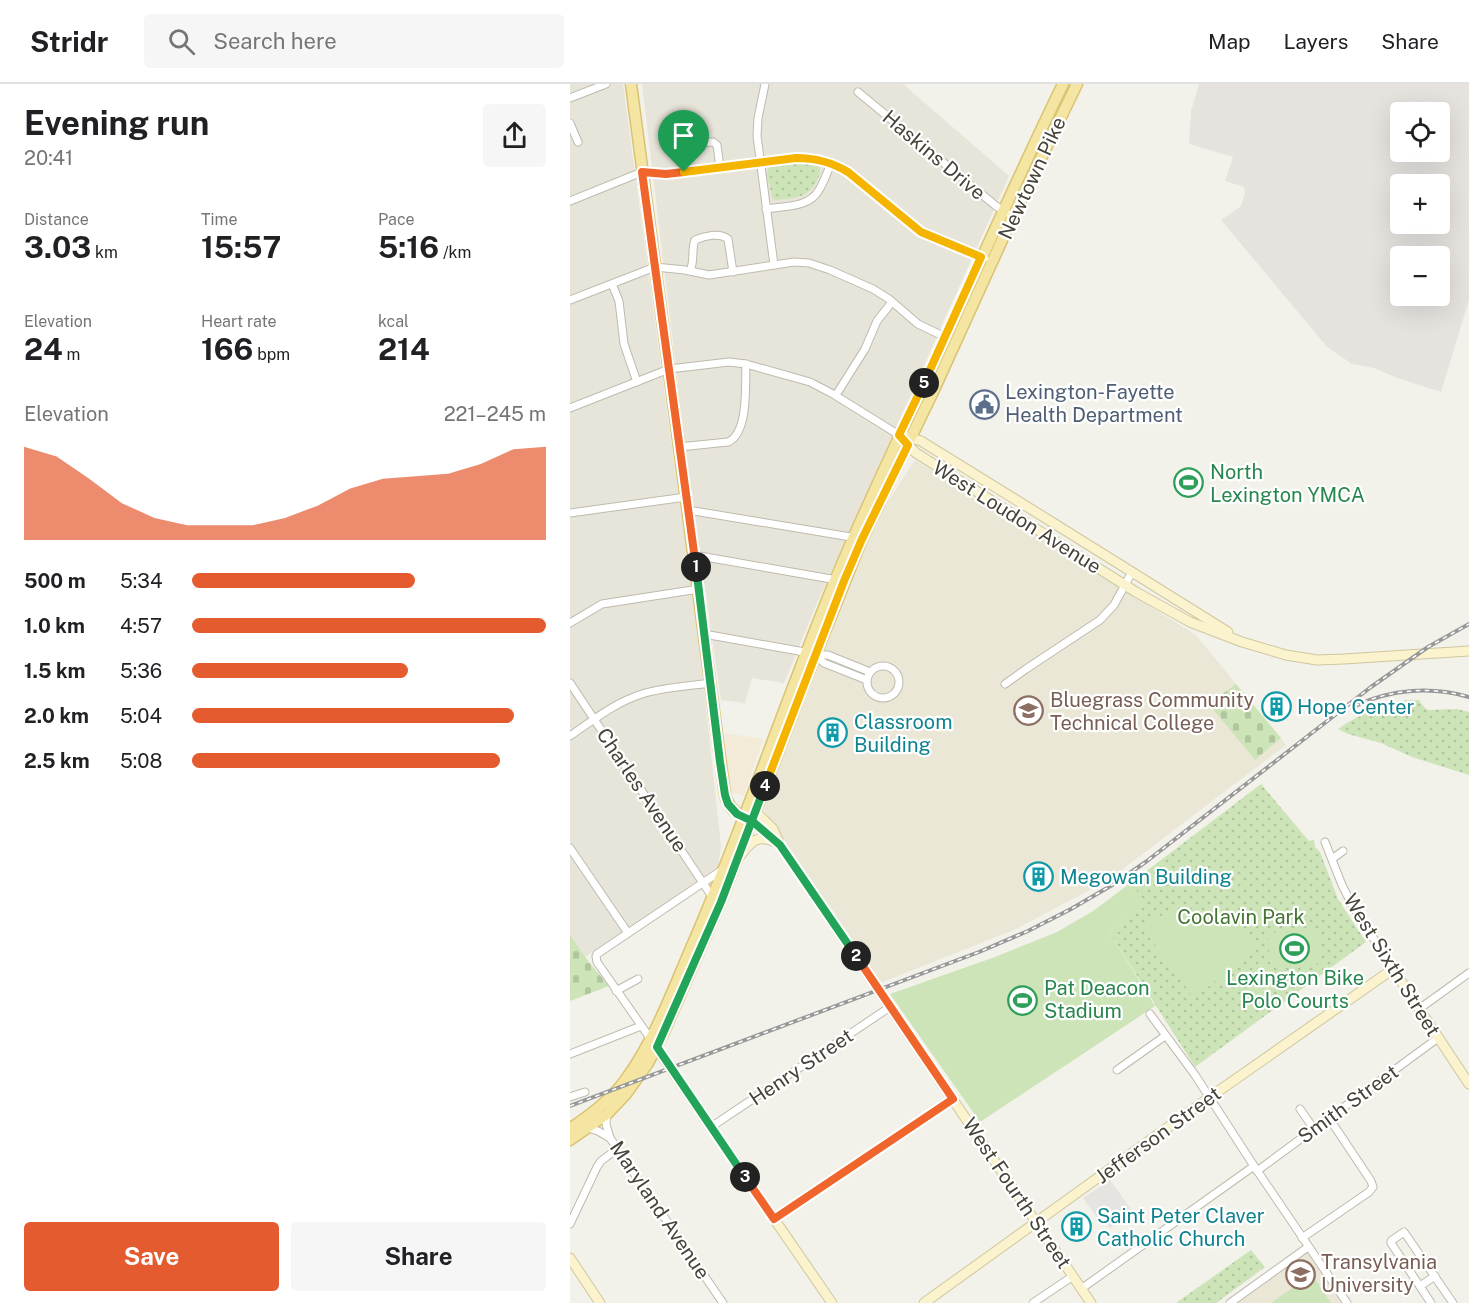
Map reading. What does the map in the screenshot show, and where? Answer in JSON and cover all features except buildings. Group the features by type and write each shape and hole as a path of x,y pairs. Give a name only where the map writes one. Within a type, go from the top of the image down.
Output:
{"main road":[{"path":"631,84 725,795 730,807 737,814 750,817"},
{"name":"Newtown Pike","path":"858,538 910,441 993,261 1008,213 1063,84"},
{"name":"Newtown Pike","path":"570,1129 606,1102 621,1087 653,1043 706,936 738,858 750,817 811,654 899,435 981,257 1008,213 1077,84"},
{"name":"West Loudon Avenue","path":"899,435 910,441 921,441 1242,642"},
{"name":"West Loudon Avenue","path":"910,441 916,453 1125,584 1190,622 1242,642 1287,655 1317,660 1469,651"},
{"name":"Newtown Pike","path":"570,1140 607,1114 636,1082 725,869 750,817"},
{"name":"West Fourth Street","path":"750,817 772,829 780,845 1091,1303"},
{"path":"738,858 751,842 756,840 764,838 780,845"},
{"name":"West Sixth Street","path":"1393,969 1469,1084"},
{"name":"Jefferson Street","path":"924,1303 1210,1097 1393,969"},
{"path":"653,1043 832,1303"},
{"path":"570,1258 600,1303"}],"street":[{"path":"570,98 606,84"},
{"path":"765,84 757,126 774,265"},
{"name":"Haskins Drive","path":"858,92 1008,213"},
{"path":"570,123 578,142"},
{"path":"684,172 681,153 683,147 710,142 717,145 720,168"},
{"path":"570,201 642,172 666,174 814,158 848,172 921,232 993,261"},
{"path":"766,209 802,204 814,198 831,164"},
{"path":"690,271 694,260 695,240 720,235 728,239 733,272"},
{"path":"570,300 655,267 709,275 794,262 817,265 873,290 892,302 918,324 945,337"},
{"path":"612,284 619,302 624,344 637,382"},
{"path":"836,396 865,349 877,321 892,302"},
{"path":"570,408 669,369 729,362 746,364 802,380 836,396 899,435"},
{"path":"679,447 728,442 735,438 743,416 746,364"},
{"path":"570,513 686,497"},
{"path":"688,510 858,538"},
{"path":"694,555 840,580"},
{"path":"1005,684 1101,620 1114,605 1132,572"},
{"path":"570,623 602,604 699,590"},
{"path":"704,634 811,654 828,655 870,672"},
{"path":"811,654 824,663 867,680"},
{"path":"879,666 889,667 897,674 896,690 888,697 877,697 868,688 867,680 870,672 879,666"},
{"name":"Charles Avenue","path":"570,682 713,898"},
{"path":"570,736 622,702 641,694 660,689 711,683"},
{"name":"West Sixth Street","path":"1325,842 1351,903 1393,969"},
{"path":"570,848 628,933"},
{"path":"1332,859 1343,851"},
{"path":"653,1043 597,962 597,954 725,869"},
{"path":"1419,1009 1469,973"},
{"path":"616,990 638,979"},
{"name":"Henry Street","path":"711,1127 890,1007"},
{"path":"1150,1014 1210,1097 1255,1169 1347,1303"},
{"path":"570,1054 641,1026"},
{"path":"1117,1070 1165,1036"},
{"name":"Smith Street","path":"1082,1288 1314,1129 1438,1038"},
{"path":"570,1097 585,1092"},
{"path":"774,1219 953,1099"},
{"path":"1300,1109 1314,1129"},
{"name":"Maryland Avenue","path":"607,1114 606,1124 610,1138 723,1303"},
{"path":"1302,1238 1372,1190 1373,1184 1329,1118"},
{"path":"588,1128 610,1138"},
{"path":"570,1224 597,1167 617,1149"},
{"path":"1431,1303 1391,1243 1404,1232 1453,1303"},
{"path":"1230,1303 1308,1246"},
{"path":"1033,1303 1073,1276"},
{"path":"1420,1286 1435,1276"}],"shaded area":[{"path":"570,84 623,84 702,670 721,846 718,867 585,957 570,935"},
{"path":"642,84 903,84 1009,176 817,603 784,683 752,678 745,703 721,700 690,485"},
{"path":"1199,84 1469,84 1469,300 1441,392 1374,368 1352,364 1327,347 1221,220 1241,206 1245,193 1244,187 1225,181 1233,157 1189,144 1191,111"},
{"name":"Bluegrass Community Technical College","path":"915,460 1196,635 1286,745 1107,881 1014,930 880,983 762,807 878,517"},
{"path":"725,733 763,739 744,795 730,793"},
{"path":"1110,1180 1133,1212 1110,1228 1106,1224 1103,1226 1083,1198"},
{"name":"Transylvania University","path":"1311,1246 1349,1303 1227,1303"}],"green space":[{"path":"803,162 817,165 820,168 819,177 809,192 800,196 773,199 767,176 772,164"},
{"path":"1236,684 1281,738 1255,760 1212,708 1208,707"},
{"path":"1406,700 1419,700 1428,710 1457,709 1469,712 1469,775 1412,757 1381,743 1338,729 1362,715"},
{"name":"Coolavin Park","path":"1261,784 1309,841 1314,840 1338,899 1366,942 1195,1067 1109,932 1144,905 1132,882"},
{"name":"Pat Deacon Stadium","path":"1132,882 1145,905 1109,932 1155,1006 980,1122 890,994 995,957 1057,932 1093,911"},
{"path":"1201,910 1230,919 1261,946 1194,998 1140,925 1176,911"},
{"name":"Lexington Bike Polo Courts","path":"1320,930 1322,963 1270,966 1268,933"},
{"path":"570,935 609,986 570,1001"},
{"path":"1253,980 1273,986 1266,1012 1245,1006"},
{"path":"1251,1250 1265,1267 1216,1303 1176,1303"},
{"path":"1312,1274 1331,1303 1271,1303"}],"railway":[{"path":"570,1106 979,952 1071,909 1114,884 1147,861 1371,687 1428,647 1469,624"},
{"path":"1355,706 1383,696 1411,691 1440,691 1469,697"}],"place":[{"name":"Lexington-Fayette Health Department","path":"984,404"},
{"name":"North Lexington YMCA","path":"1189,483"},
{"name":"Hope Center","path":"1276,707"},
{"name":"Bluegrass Community Technical College","path":"1029,711"},
{"name":"Classroom Building","path":"833,733"},
{"name":"Megowan Building","path":"1039,877"},
{"name":"Lexington Bike Polo Courts","path":"1295,948"},
{"name":"Pat Deacon Stadium","path":"1023,1000"},
{"name":"Saint Peter Claver Catholic Church","path":"1076,1227"},
{"name":"Transylvania University","path":"1300,1274"}],"route":[{"path":"684,172 676,174 642,172 725,795 730,807 737,814 752,821 780,845 953,1099 774,1219 657,1047 721,902 752,821 760,797 844,581 908,445 899,435 981,257 921,232 848,172 823,160 796,158 684,172"}]}
